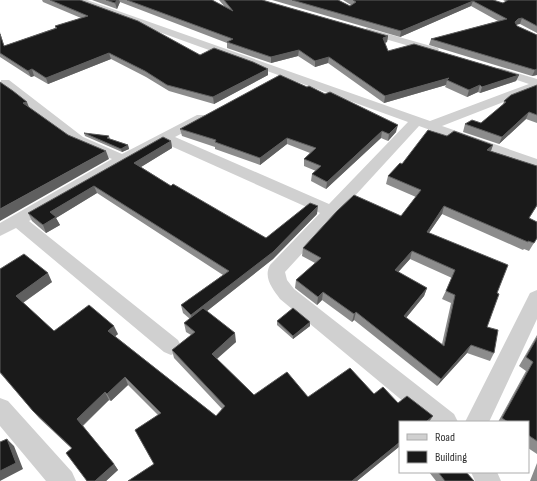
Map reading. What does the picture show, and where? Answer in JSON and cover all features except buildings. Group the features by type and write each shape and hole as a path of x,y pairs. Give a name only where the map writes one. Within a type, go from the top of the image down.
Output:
{"street":[{"path":"79,0 537,164"},
{"path":"357,28 445,54"},
{"path":"488,67 537,84"},
{"path":"270,81 284,73"},
{"path":"5,82 78,140 123,159"},
{"path":"445,421 288,294 278,282 276,270 331,211 423,123 537,84"},
{"path":"0,230 123,159 214,111"},
{"path":"165,138 331,211"},
{"path":"17,220 171,346"},
{"path":"478,421 536,302"},
{"path":"0,409 63,481"}]}
